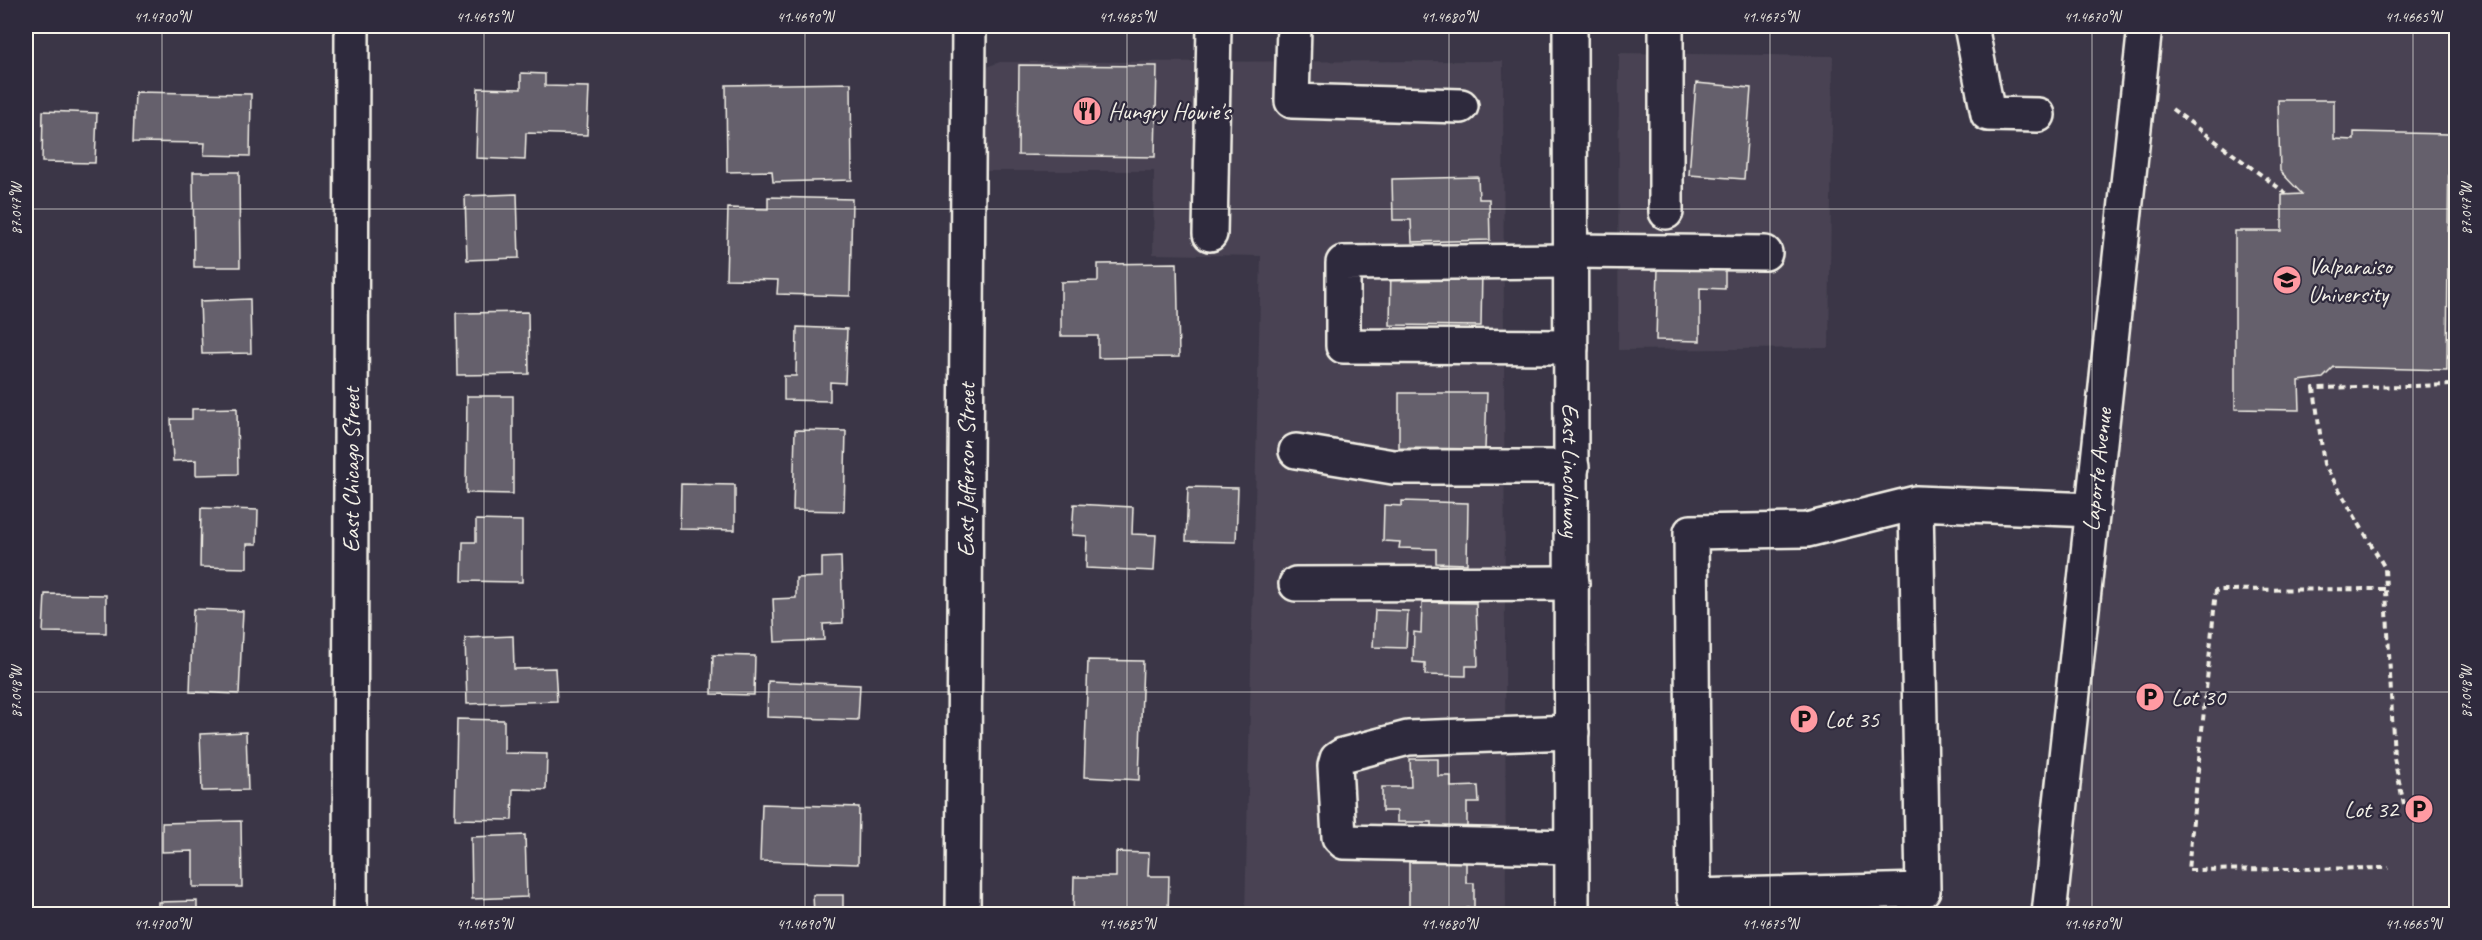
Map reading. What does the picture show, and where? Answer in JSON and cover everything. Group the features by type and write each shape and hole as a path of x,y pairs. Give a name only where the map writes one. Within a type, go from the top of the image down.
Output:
{"street":[{"name":"East Chicago Street","path":"350,915 352,26"},
{"name":"East Jefferson Street","path":"963,915 969,26"},
{"path":"1210,234 1214,26"},
{"path":"1294,26 1292,101 1461,106"},
{"name":"East Lincolnway","path":"1570,26 1572,915"},
{"path":"1666,26 1666,212"},
{"path":"1971,26 1988,114 2038,115"},
{"name":"Laporte Avenue","path":"2049,915 2145,26"},
{"path":"1571,347 1343,346 1343,263 1765,253"},
{"path":"1296,451 1393,466 1572,467"},
{"path":"1916,503 1923,890 1694,896 1691,532 1807,530 1916,503 2092,510"},
{"path":"1296,584 1572,583"},
{"path":"1572,732 1407,738 1343,755 1337,759 1335,766 1339,837 1344,842 1572,847"}],"path":[{"path":"2170,107 2287,194"},
{"path":"2447,356 2457,357"},
{"path":"2404,805 2394,758 2385,568 2324,464 2314,388 2457,385"},
{"path":"2385,589 2216,590 2188,870 2389,868"}],"shaded area":[{"name":"Valparaiso University","path":"2145,26 2456,26 2456,914 2049,914"},
{"path":"1619,53 1833,56 1829,348 1618,350"},
{"path":"1503,61 1506,914 1245,914 1261,256 1153,254 1154,171 982,171 984,77 989,66 1000,62"}],"building":[{"name":"Hungry Howie's","path":"1019,65 1157,66 1155,157 1018,155"},
{"path":"521,73 545,74 545,86 589,87 587,135 526,133 525,160 476,158 478,88 521,89"},
{"path":"851,83 852,180 773,182 772,171 727,172 726,85"},
{"path":"1696,83 1751,88 1744,179 1689,175"},
{"path":"135,92 251,94 250,156 204,155 205,143 133,142"},
{"path":"2278,100 2334,100 2334,139 2354,140 2354,132 2449,134 2447,370 2334,367 2323,378 2299,381 2300,410 2235,409 2235,231 2282,231 2282,195 2302,194 2280,171"},
{"path":"43,111 97,113 95,163 42,162"},
{"path":"193,172 239,172 240,267 194,267"},
{"path":"1478,177 1479,199 1489,199 1490,240 1412,242 1411,220 1393,220 1392,179"},
{"path":"517,194 519,258 467,260 465,196"},
{"path":"768,197 852,199 850,296 777,294 778,280 726,279 728,208 768,209"},
{"path":"1177,263 1179,357 1098,358 1098,336 1061,336 1061,282 1098,281 1098,264"},
{"path":"1391,266 1482,268 1481,326 1390,325"},
{"path":"1658,267 1725,268 1725,289 1700,288 1700,341 1656,340"},
{"path":"250,299 251,353 202,354 200,301"},
{"path":"528,312 529,374 457,375 456,313"},
{"path":"797,327 847,329 845,383 830,382 830,401 784,400 784,376 796,376"},
{"path":"1399,393 1487,393 1485,449 1399,448"},
{"path":"467,396 513,396 513,494 466,493"},
{"path":"237,408 238,474 196,475 196,460 173,461 171,419 192,419 192,409"},
{"path":"795,430 846,431 844,511 793,510"},
{"path":"681,484 735,485 735,530 680,529"},
{"path":"1188,487 1238,488 1236,542 1186,541"},
{"path":"1402,501 1468,503 1467,564 1436,563 1436,549 1399,548 1400,542 1383,541 1384,505 1402,506"},
{"path":"1074,504 1133,507 1132,534 1156,535 1154,571 1086,568 1087,536 1072,535"},
{"path":"201,508 258,510 257,544 247,544 247,568 200,567"},
{"path":"476,520 522,521 522,582 462,581 463,542 476,542"},
{"path":"841,557 843,623 823,624 824,640 775,642 773,599 796,598 796,578 822,577 822,558"},
{"path":"45,594 106,595 106,633 43,632"},
{"path":"1422,602 1476,603 1478,666 1466,666 1466,676 1425,675 1425,663 1413,662 1414,632 1421,633"},
{"path":"193,609 243,611 239,694 190,692"},
{"path":"1375,610 1408,611 1406,648 1373,647"},
{"path":"513,636 514,669 555,668 557,701 467,704 465,638"},
{"path":"713,655 755,656 754,695 712,694"},
{"path":"1088,660 1143,661 1139,780 1084,777"},
{"path":"768,681 860,685 858,720 767,717"},
{"path":"457,719 504,720 504,753 547,754 546,790 513,789 512,820 455,819"},
{"path":"246,732 248,790 202,791 200,734"},
{"path":"1410,759 1438,759 1438,776 1451,776 1451,787 1478,786 1479,803 1467,803 1467,828 1432,829 1432,822 1397,822 1397,811 1382,811 1382,787 1411,787"},
{"path":"762,804 859,807 858,864 760,861"},
{"path":"241,821 242,887 193,887 193,851 162,852 162,823"},
{"path":"525,835 527,897 472,899 471,837"},
{"path":"1116,852 1149,853 1148,876 1169,876 1168,914 1073,914 1074,877 1116,877"},
{"path":"1466,861 1466,883 1474,883 1474,908 1467,908 1467,914 1409,914 1409,862"},
{"path":"813,895 843,895 843,914 814,914"},
{"path":"197,901 197,914 158,914 158,902"}],"place":[{"name":"Hungry Howie's","path":"1087,111"},
{"name":"Valparaiso University","path":"2287,280"},
{"name":"Lot 30","path":"2150,697"},
{"name":"Lot 35","path":"1804,719"},
{"name":"Lot 32","path":"2419,809"}]}
